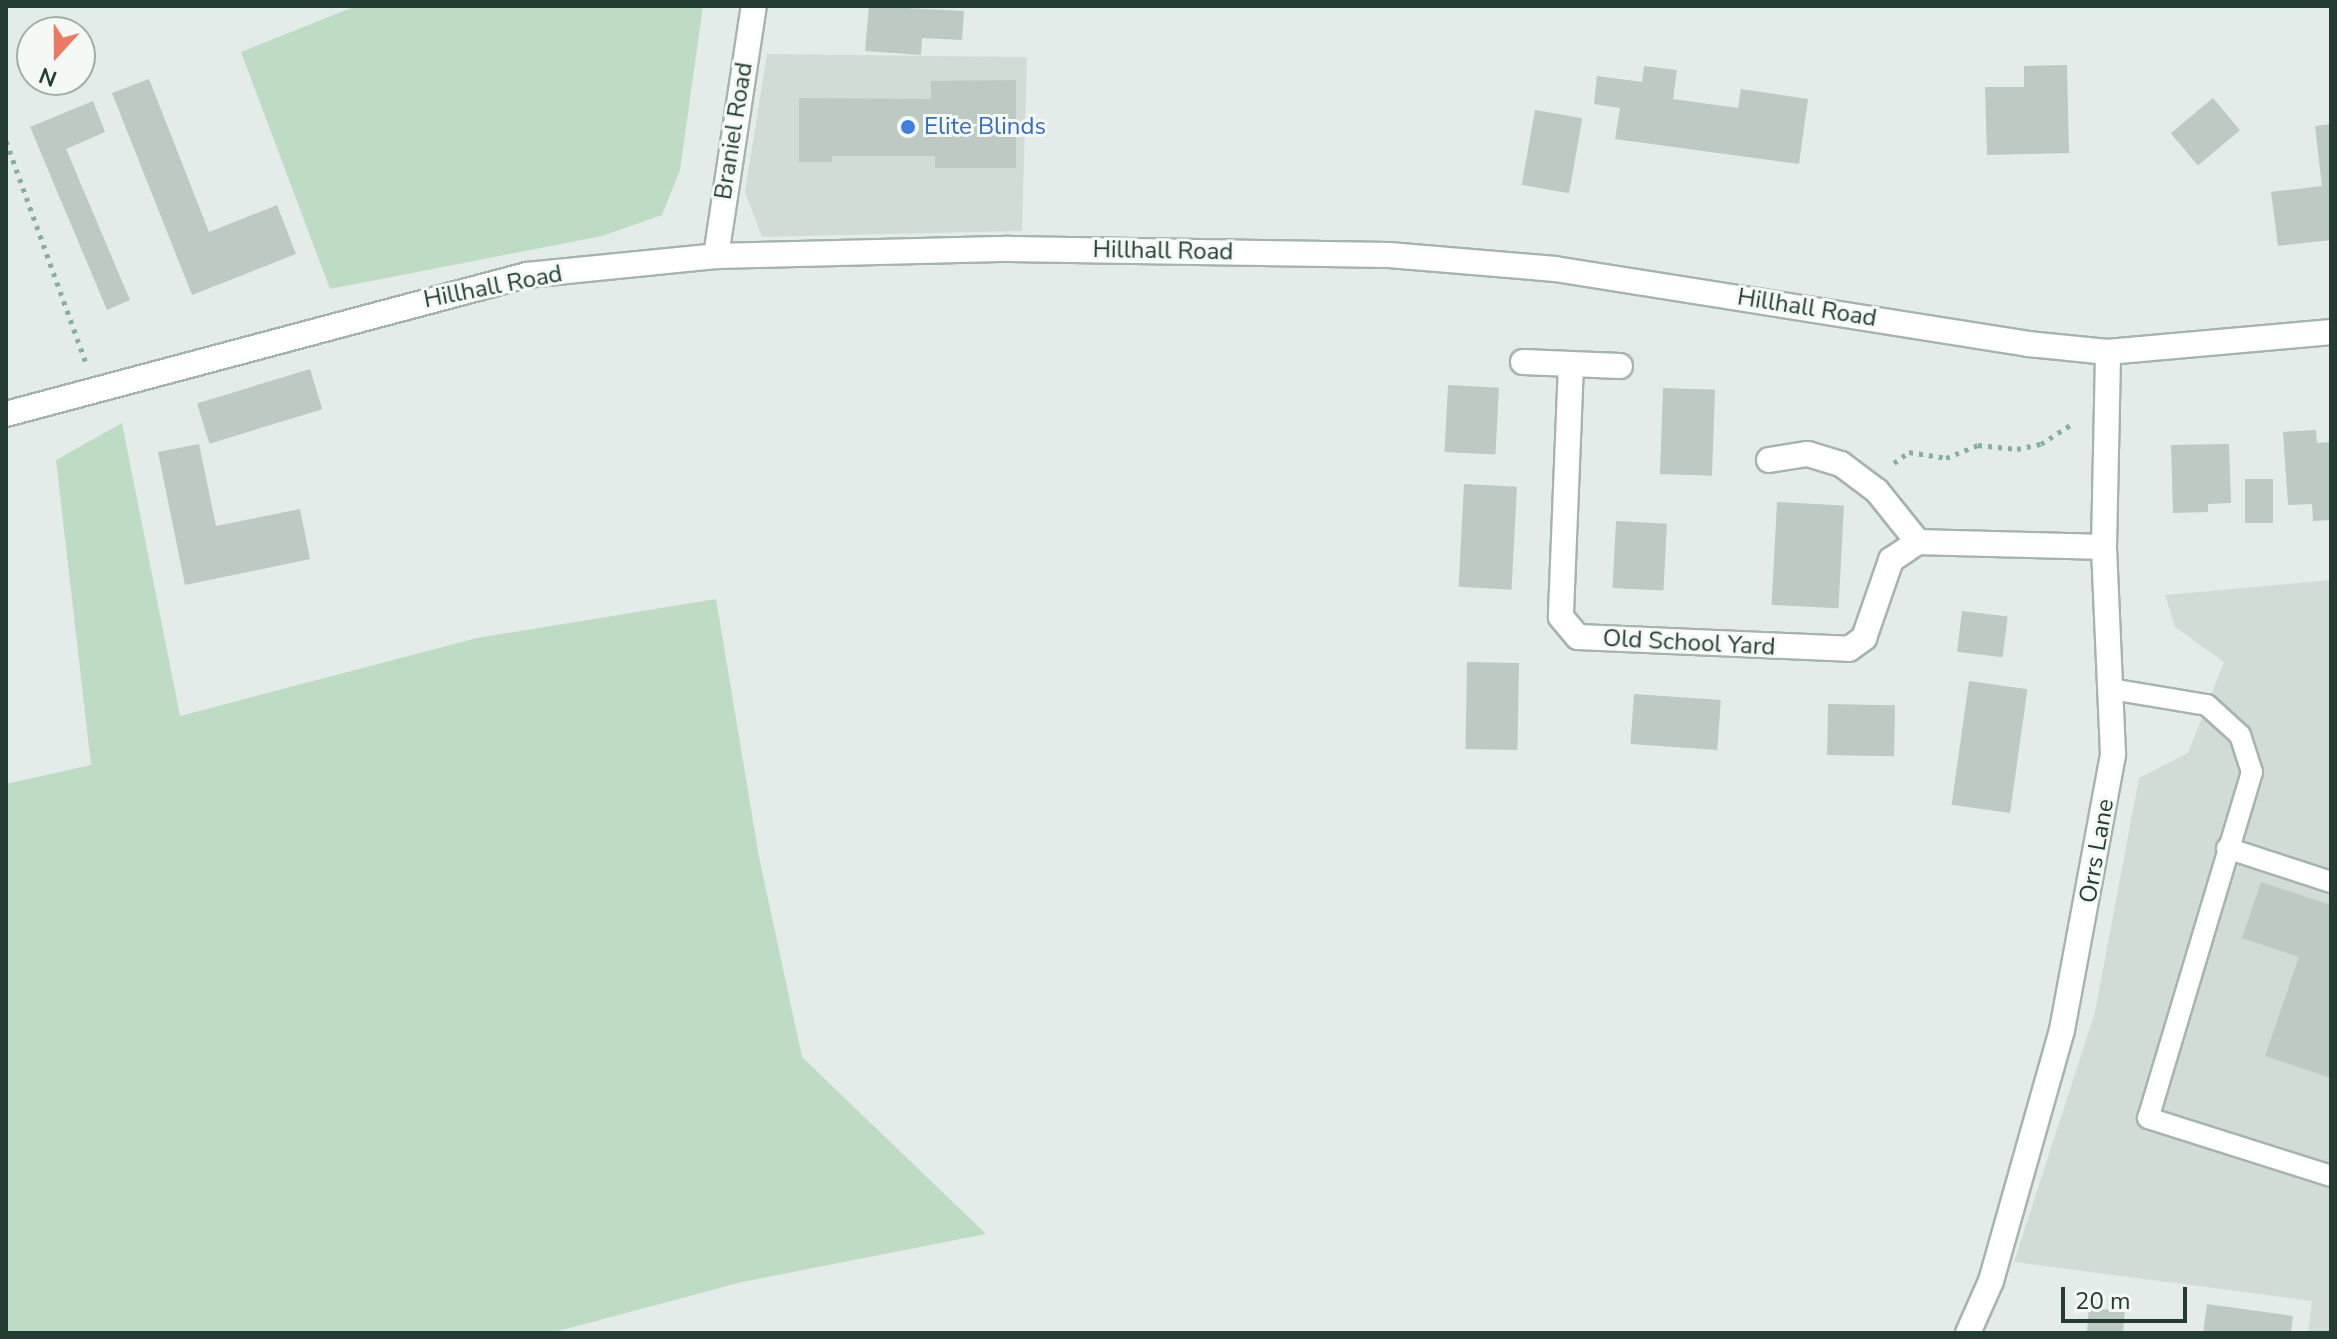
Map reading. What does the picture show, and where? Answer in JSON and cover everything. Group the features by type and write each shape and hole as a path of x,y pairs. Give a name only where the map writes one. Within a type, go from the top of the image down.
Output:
{"street":[{"name":"Braniel Road","path":"716,256 754,6"},
{"name":"Hillhall Road","path":"6,414 96,392 340,321 527,275 716,256 1010,249 1389,255 1555,269 2028,344 2108,352 2331,332"},
{"name":"Orrs Lane","path":"1968,1333 1991,1281 2062,1030 2113,754 2104,547 2108,352"},
{"path":"1523,362 1620,366"},
{"name":"Old School Yard","path":"1571,364 1561,617 1578,637 1849,649 1864,638 1891,560 1918,542"},
{"path":"1769,460 1808,454 1841,464 1877,491 1918,542 2104,547"}],"lane":[{"path":"2111,689 2207,705 2240,735 2252,772 2148,1118 2331,1176"},
{"path":"2227,848 2331,882"}],"path":[{"path":"6,141 96,392"},
{"path":"1877,491 1893,463 1909,452 1946,458 1978,445 2017,449 2041,444 2107,407"}],"shaded area":[{"path":"767,54 1027,57 1022,231 762,237 745,192"},
{"path":"2331,580 2331,1333 2308,1333 2312,1301 2014,1262 2095,1012 2139,778 2188,753 2224,662 2175,627 2165,595"}],"green space":[{"path":"356,6 703,6 680,170 662,215 602,236 330,289 241,52"},
{"path":"122,423 180,716 477,638 716,599 759,857 802,1057 986,1234 742,1282 551,1333 6,1333 6,784 91,765 56,460"}],"building":[{"path":"869,6 964,11 962,40 922,38 921,55 865,51"},
{"path":"2067,65 2069,153 1987,155 1985,87 2024,87 2024,66"},
{"path":"1644,66 1677,70 1673,99 1738,108 1741,89 1808,99 1799,164 1615,139 1620,108 1594,104 1597,76 1642,82"},
{"path":"149,79 209,232 277,205 296,254 192,295 112,93"},
{"name":"Elite Blinds","path":"1016,80 1016,168 935,168 935,156 832,156 832,162 799,162 799,98 931,99 931,81"},
{"path":"2213,98 2240,130 2198,166 2171,133"},
{"path":"93,101 105,132 66,149 130,300 107,310 30,127"},
{"path":"1535,110 1582,118 1569,193 1522,185"},
{"path":"2331,124 2331,240 2278,246 2271,192 2322,186 2315,126"},
{"path":"310,369 322,409 209,444 197,403"},
{"path":"1448,385 1499,388 1495,455 1444,452"},
{"path":"1663,388 1715,390 1712,476 1660,474"},
{"path":"2316,430 2317,443 2331,442 2331,520 2313,521 2312,504 2288,505 2283,432"},
{"path":"199,444 216,526 300,509 310,559 185,585 158,452"},
{"path":"2229,444 2231,503 2208,504 2208,512 2173,513 2171,445"},
{"path":"2245,479 2273,479 2273,523 2245,523"},
{"path":"1464,484 1517,487 1512,590 1459,587"},
{"path":"1777,502 1844,506 1839,608 1772,605"},
{"path":"1616,521 1667,524 1663,591 1612,588"},
{"path":"1962,611 2008,617 2003,657 1957,652"},
{"path":"1467,662 1519,663 1517,750 1465,749"},
{"path":"1969,681 2027,689 2010,813 1952,805"},
{"path":"1634,694 1721,700 1717,750 1631,744"},
{"path":"1828,704 1895,705 1894,756 1827,755"},
{"path":"2261,882 2331,905 2331,1078 2265,1056 2299,957 2242,938"},
{"path":"2207,1304 2293,1316 2291,1333 2203,1333"},
{"path":"2089,1308 2125,1311 2123,1333 2087,1333"}],"place":[{"name":"Elite Blinds","path":"908,127"}]}
